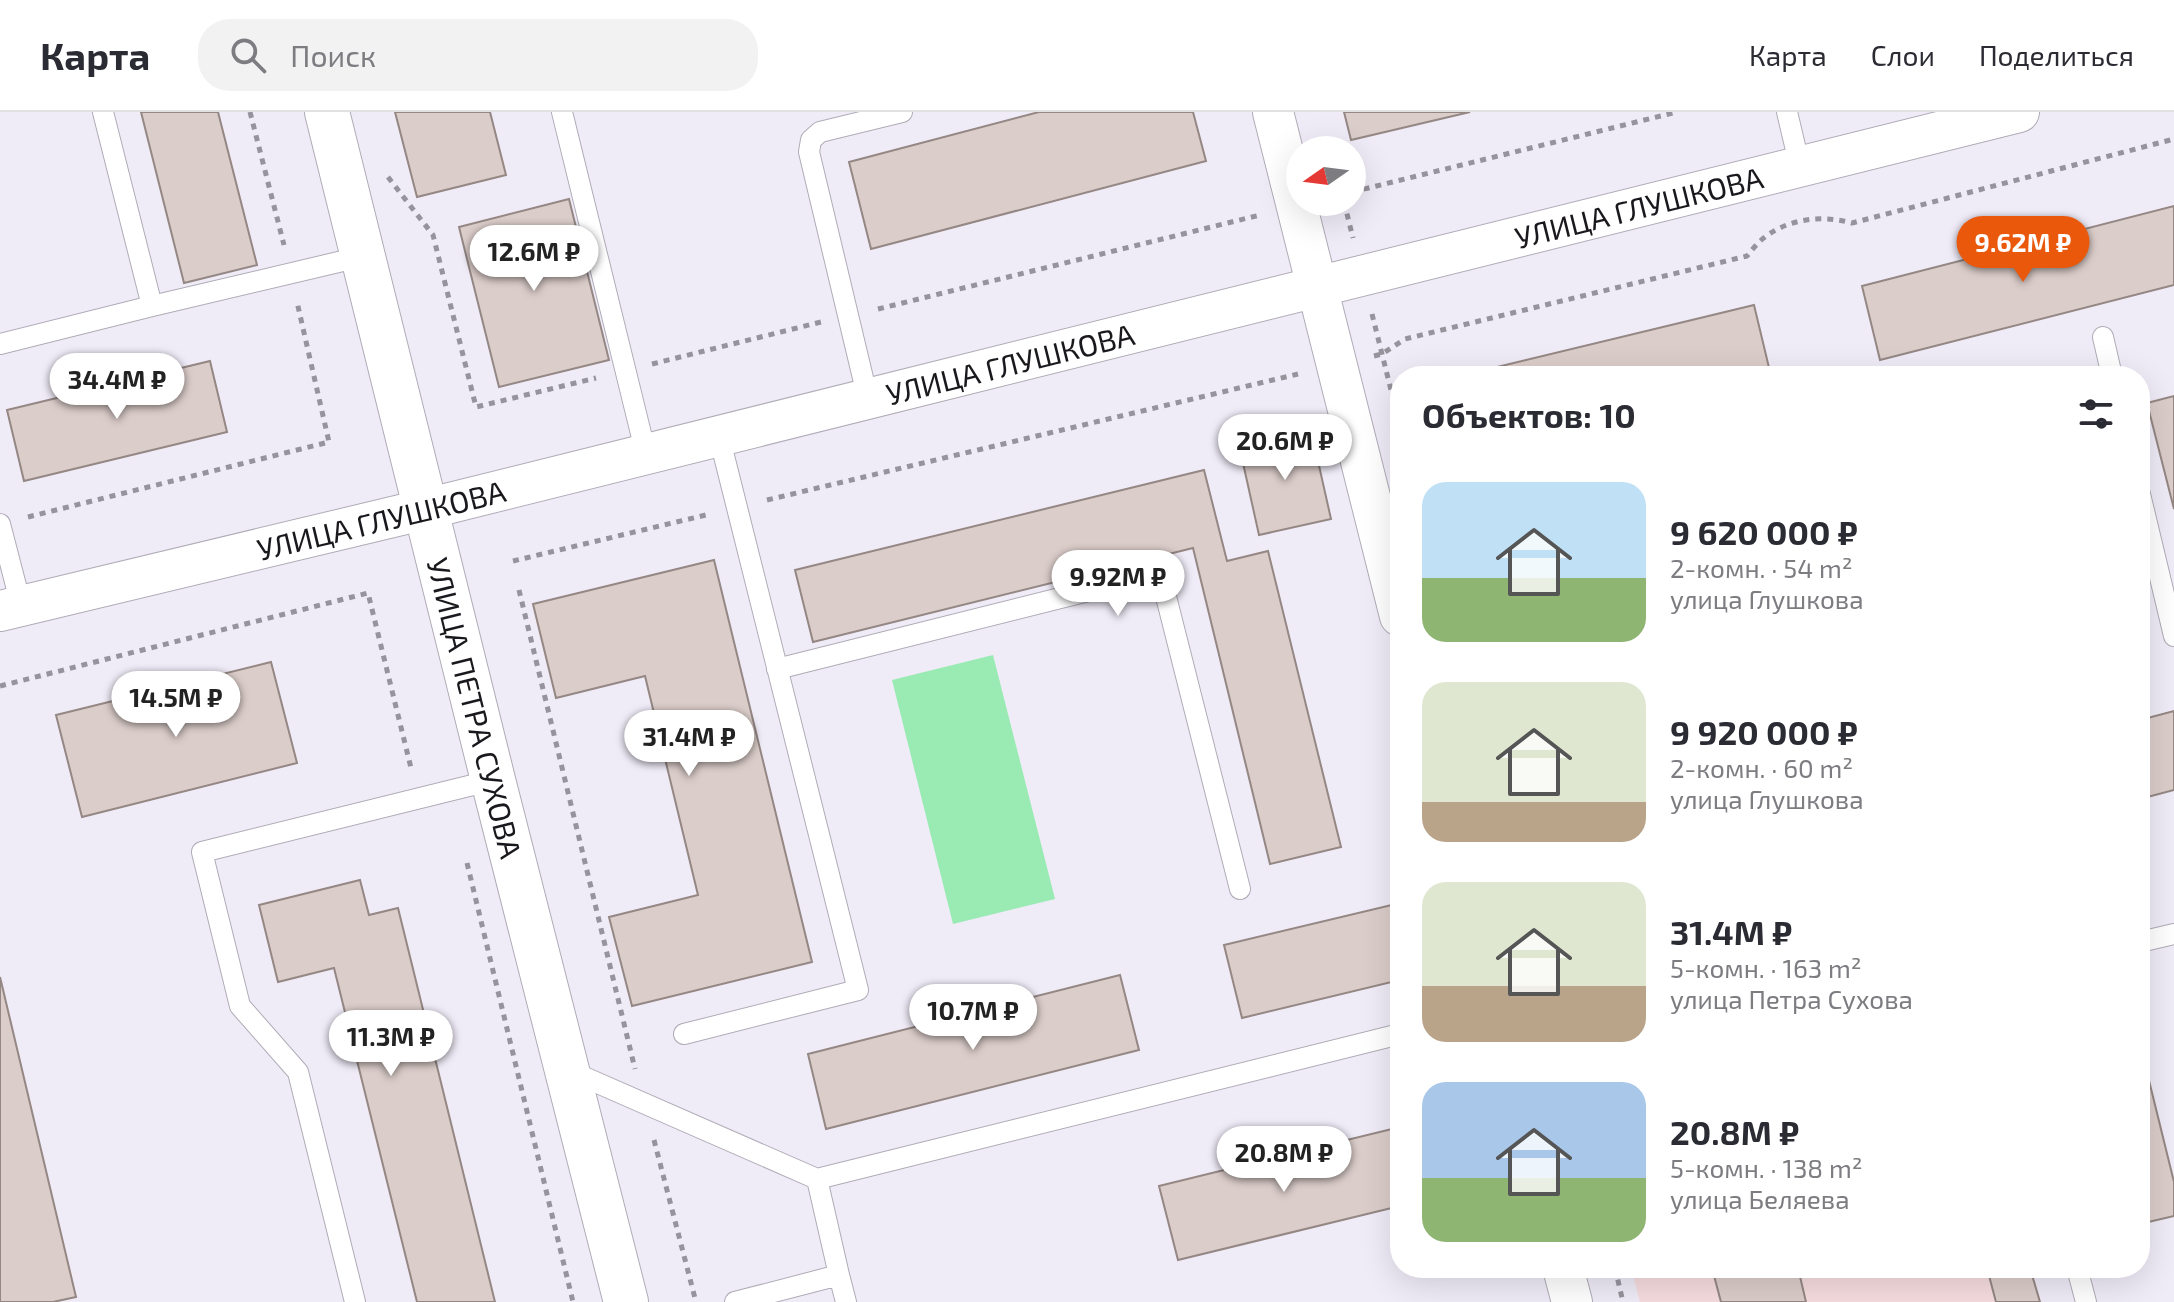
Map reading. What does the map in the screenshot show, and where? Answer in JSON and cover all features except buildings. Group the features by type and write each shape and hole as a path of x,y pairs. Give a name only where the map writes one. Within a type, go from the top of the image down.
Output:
{"street":[{"name":"УЛИЦА ПЕТРА СУХОВА","path":"327,112 626,1302"},
{"path":"1273,112 1286,163"},
{"name":"УЛИЦА ГЛУШКОВА","path":"10,608 426,509 2019,112"},
{"path":"1299,216 1390,576"},
{"path":"1566,1278 1572,1302"}],"lane":[{"path":"103,112 152,306"},
{"path":"562,112 646,454"},
{"path":"868,399 809,152 811,140 820,132 902,112"},
{"path":"1787,112 1800,167"},
{"path":"0,344 364,256"},
{"path":"2103,337 2110,366"},
{"path":"684,1034 858,990 719,436"},
{"path":"8,522 10,608"},
{"path":"2150,536 2174,636"},
{"path":"777,669 1160,573 1240,889"},
{"path":"355,1302 298,1072 240,1006 202,852 493,780"},
{"path":"2150,940 2174,934"},
{"path":"566,1069 817,1179 1390,1036"},
{"path":"817,1179 846,1302"},
{"path":"735,1302 839,1275"},
{"path":"2080,1278 2086,1302"}],"path":[{"path":"1366,189 1677,112"},
{"path":"382,169 433,235 476,407 1286,209"},
{"path":"8,522 329,442"},
{"path":"519,590 644,1103 696,1302"},
{"path":"0,686 368,593 414,782 450,791"},
{"path":"465,853 573,1302"},
{"path":"1617,1278 1623,1302"}],"shaded area":[{"path":"1634,1278 1990,1278 1996,1302 1640,1302"}],"green space":[{"path":"993,655 1055,899 953,924 892,680"}]}
